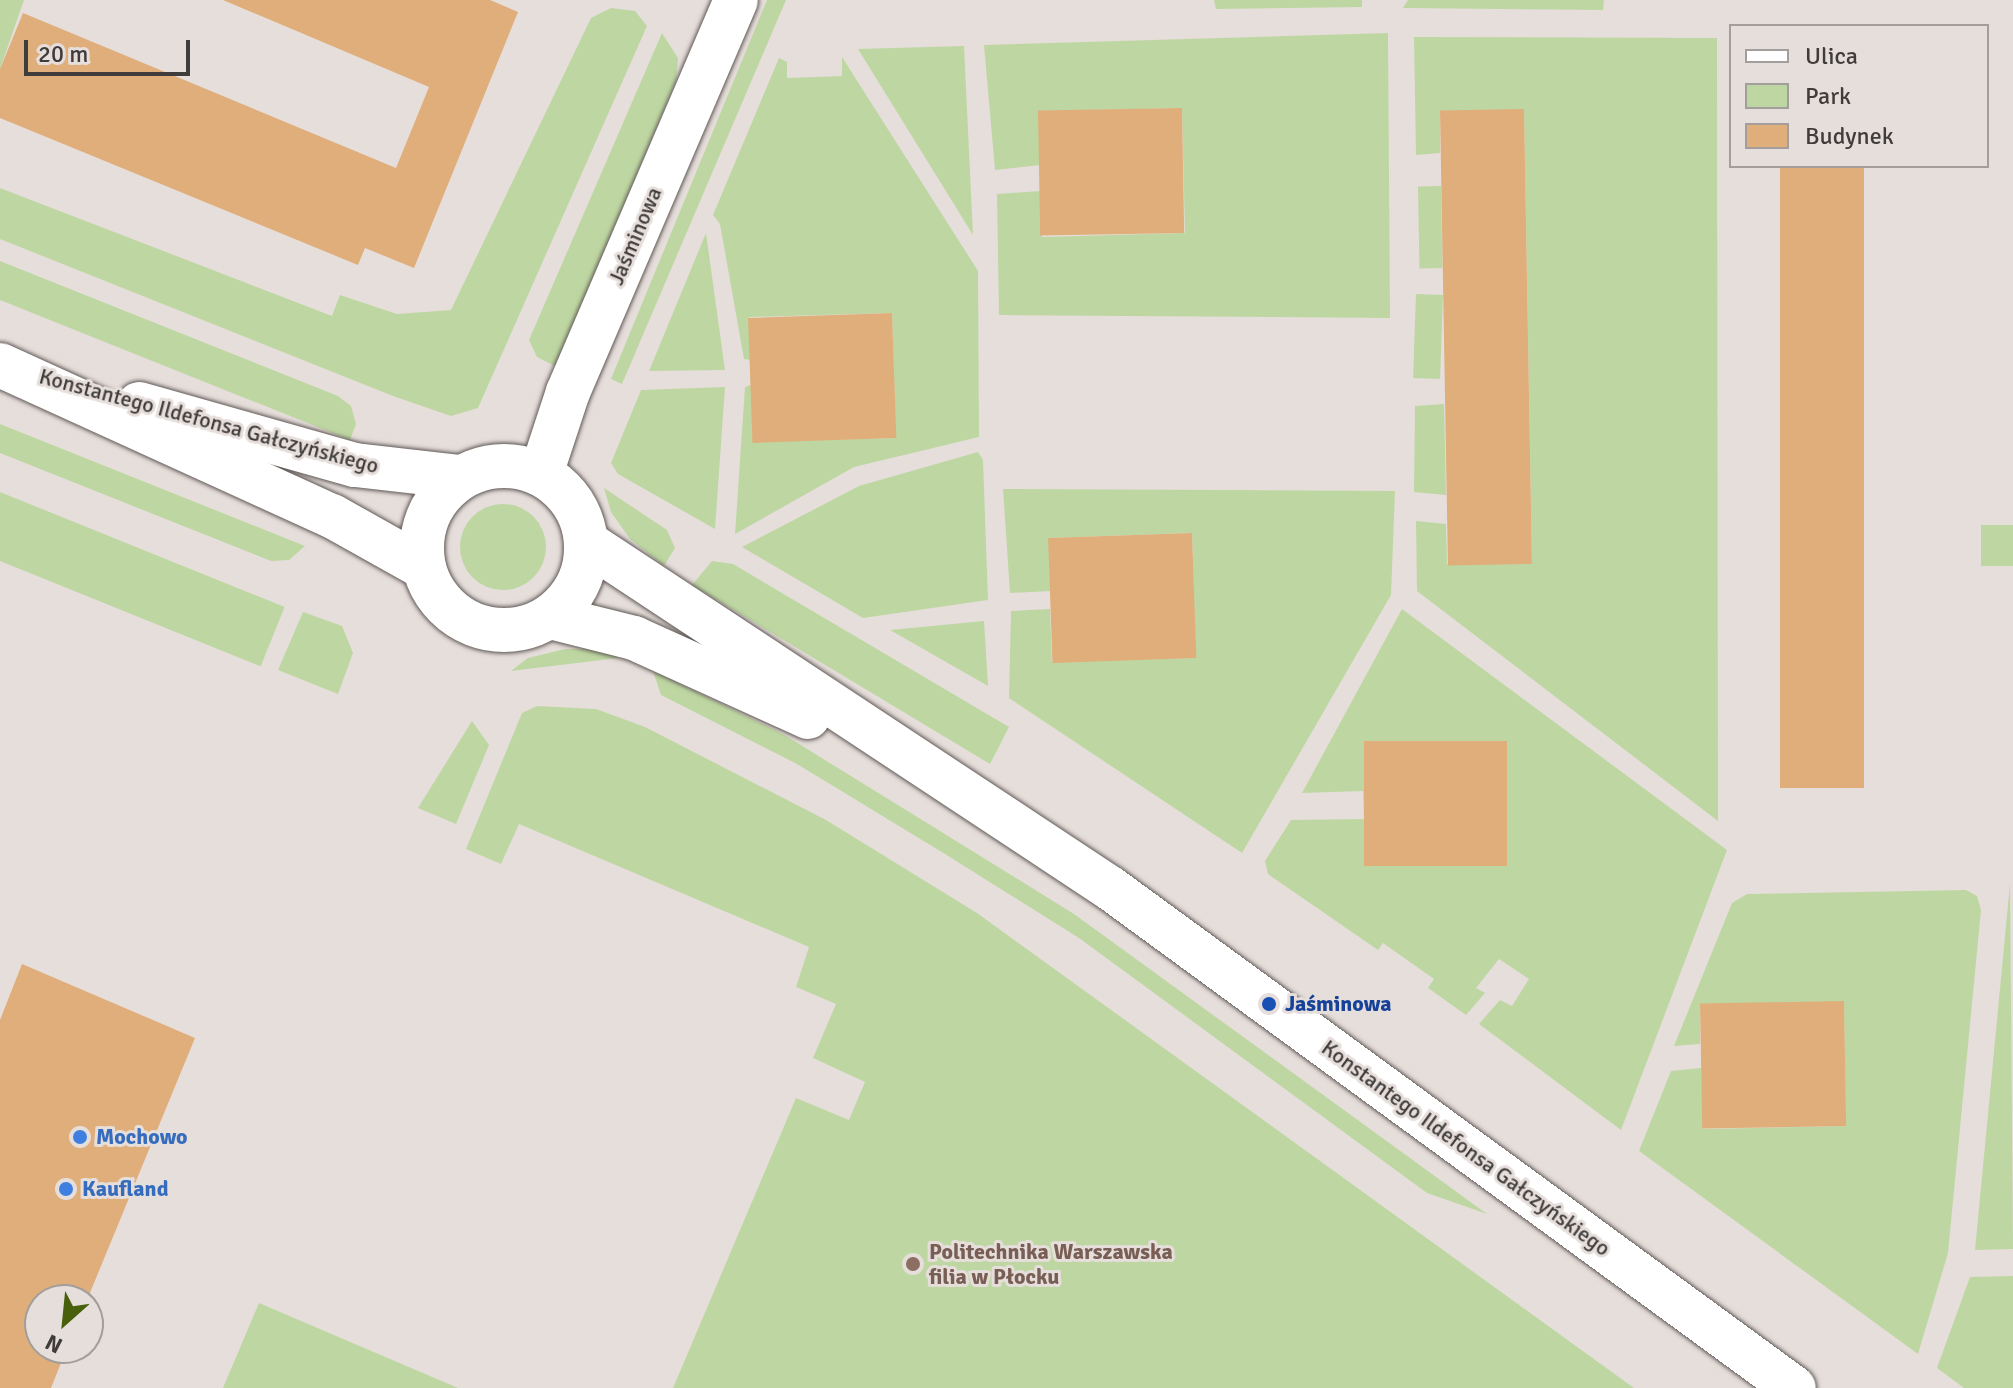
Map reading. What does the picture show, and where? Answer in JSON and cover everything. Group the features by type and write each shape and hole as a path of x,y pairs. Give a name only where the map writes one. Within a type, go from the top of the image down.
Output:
{"street":[{"name":"Jaśminowa","path":"541,474 568,392 736,0"},
{"name":"Konstantego Ildefonsa Gałczyńskiego","path":"4,366 355,465 460,477"},
{"name":"Konstantego Ildefonsa Gałczyńskiego","path":"4,366 332,516 423,567"},
{"path":"499,465 541,474 573,502 586,542 578,584 550,617 526,627 500,630 465,622 444,605 423,567 427,517 440,494 460,477 499,465"},
{"name":"Konstantego Ildefonsa Gałczyńskiego","path":"586,542 1110,888 1794,1388"},
{"name":"Konstantego Ildefonsa Gałczyńskiego","path":"550,617 634,638 938,776"}],"green space":[{"path":"0,0 24,0 0,69"},
{"path":"767,0 786,0 622,384 611,379"},
{"path":"1214,0 1362,0 1362,7 1216,9"},
{"path":"1408,0 1604,0 1603,10 1403,8"},
{"path":"611,8 635,11 647,26 478,408 451,416 393,396 0,239 0,188 332,316 340,295 397,314 451,310 591,18"},
{"path":"662,33 678,58 676,81 557,367 537,357 529,340"},
{"path":"1388,33 1390,318 999,315 997,194 1041,191 1042,237 1185,233 1182,108 1039,111 1040,165 995,170 984,45"},
{"path":"1414,37 1717,38 1718,821 1417,591 1416,521 1446,524 1447,564 1532,563 1524,110 1440,111 1440,153 1416,155"},
{"path":"964,46 973,235 858,49"},
{"path":"842,57 978,271 979,437 854,467 735,534 745,387 751,385 753,442 896,438 892,313 749,317 750,360 744,359 720,224 713,215 779,58 787,62 787,78 842,76"},
{"path":"1418,186 1441,186 1442,268 1419,268"},
{"path":"706,233 725,370 649,371"},
{"path":"0,261 338,396 351,406 356,424 350,440 0,300"},
{"path":"1416,294 1443,295 1440,379 1413,378"},
{"path":"725,387 715,529 618,474 611,463 641,390"},
{"path":"1444,404 1446,495 1414,492 1415,406"},
{"path":"0,424 305,546 289,560 271,561 0,453"},
{"path":"978,452 983,460 988,600 863,618 742,547 859,486"},
{"path":"604,488 667,530 675,548 664,566 630,539 611,512"},
{"path":"1003,489 1395,491 1391,595 1242,853 1009,698 1011,611 1050,609 1052,662 1196,658 1192,533 1049,538 1050,591 1010,593"},
{"path":"0,492 285,607 261,666 0,561"},
{"path":"503,504 520,507 534,516 543,530 546,547 543,564 534,578 520,587 503,590 486,587 472,578 463,564 460,547 463,530 472,516 486,507"},
{"path":"1981,525 2013,525 2013,566 1981,566"},
{"path":"712,561 733,564 1009,727 990,764 692,585"},
{"path":"1402,609 1727,850 1621,1130 1479,1024 1500,1000 1512,1006 1529,979 1499,959 1476,988 1485,993 1466,1015 1428,988 1434,979 1383,943 1378,950 1268,874 1265,861 1291,820 1364,819 1363,791 1302,793"},
{"path":"303,612 342,626 353,653 338,694 278,670"},
{"path":"984,621 988,686 890,630"},
{"path":"565,649 603,649 618,658 511,671 528,658"},
{"path":"653,671 783,734 1074,914 1487,1214 1427,1193 1079,938 797,764 661,695"},
{"path":"537,706 596,709 645,727 826,820 977,913 1634,1388 673,1388 796,1098 849,1120 865,1082 813,1058 836,1004 796,987 809,947 519,824 501,864 466,849 522,713"},
{"path":"472,721 489,745 456,824 418,808"},
{"path":"2010,884 2013,1249 1975,1250"},
{"path":"1966,890 1977,896 1981,910 1948,1253 1918,1354 1639,1151 1671,1071 1701,1068 1703,1129 1846,1126 1844,1002 1700,1004 1700,1044 1674,1046 1732,903 1747,894"},
{"path":"2013,1276 2013,1388 1964,1388 1937,1368 1970,1277"},
{"path":"259,1303 458,1388 223,1388"}],"building":[{"path":"223,0 490,0 518,12 414,268 365,248 358,265 0,118 0,69 23,13 396,168 429,87"},
{"path":"1182,108 1184,233 1040,235 1038,111"},
{"path":"1524,109 1532,564 1448,565 1440,110"},
{"path":"1780,168 1864,168 1864,788 1780,788"},
{"path":"892,313 896,438 752,443 748,318"},
{"path":"1192,533 1196,658 1052,663 1048,538"},
{"path":"1364,741 1507,741 1507,866 1364,866"},
{"name":"Kaufland","path":"22,964 195,1038 94,1284 24,1284 24,1364 61,1364 51,1388 0,1388 0,1020"},
{"path":"1844,1001 1846,1126 1702,1128 1700,1004"}],"place":[{"name":"Jaśminowa","path":"1269,1004"},
{"name":"Mochowo","path":"80,1137"},
{"name":"Kaufland","path":"66,1189"},
{"name":"Politechnika Warszawska filia w Płocku","path":"913,1264"}]}
